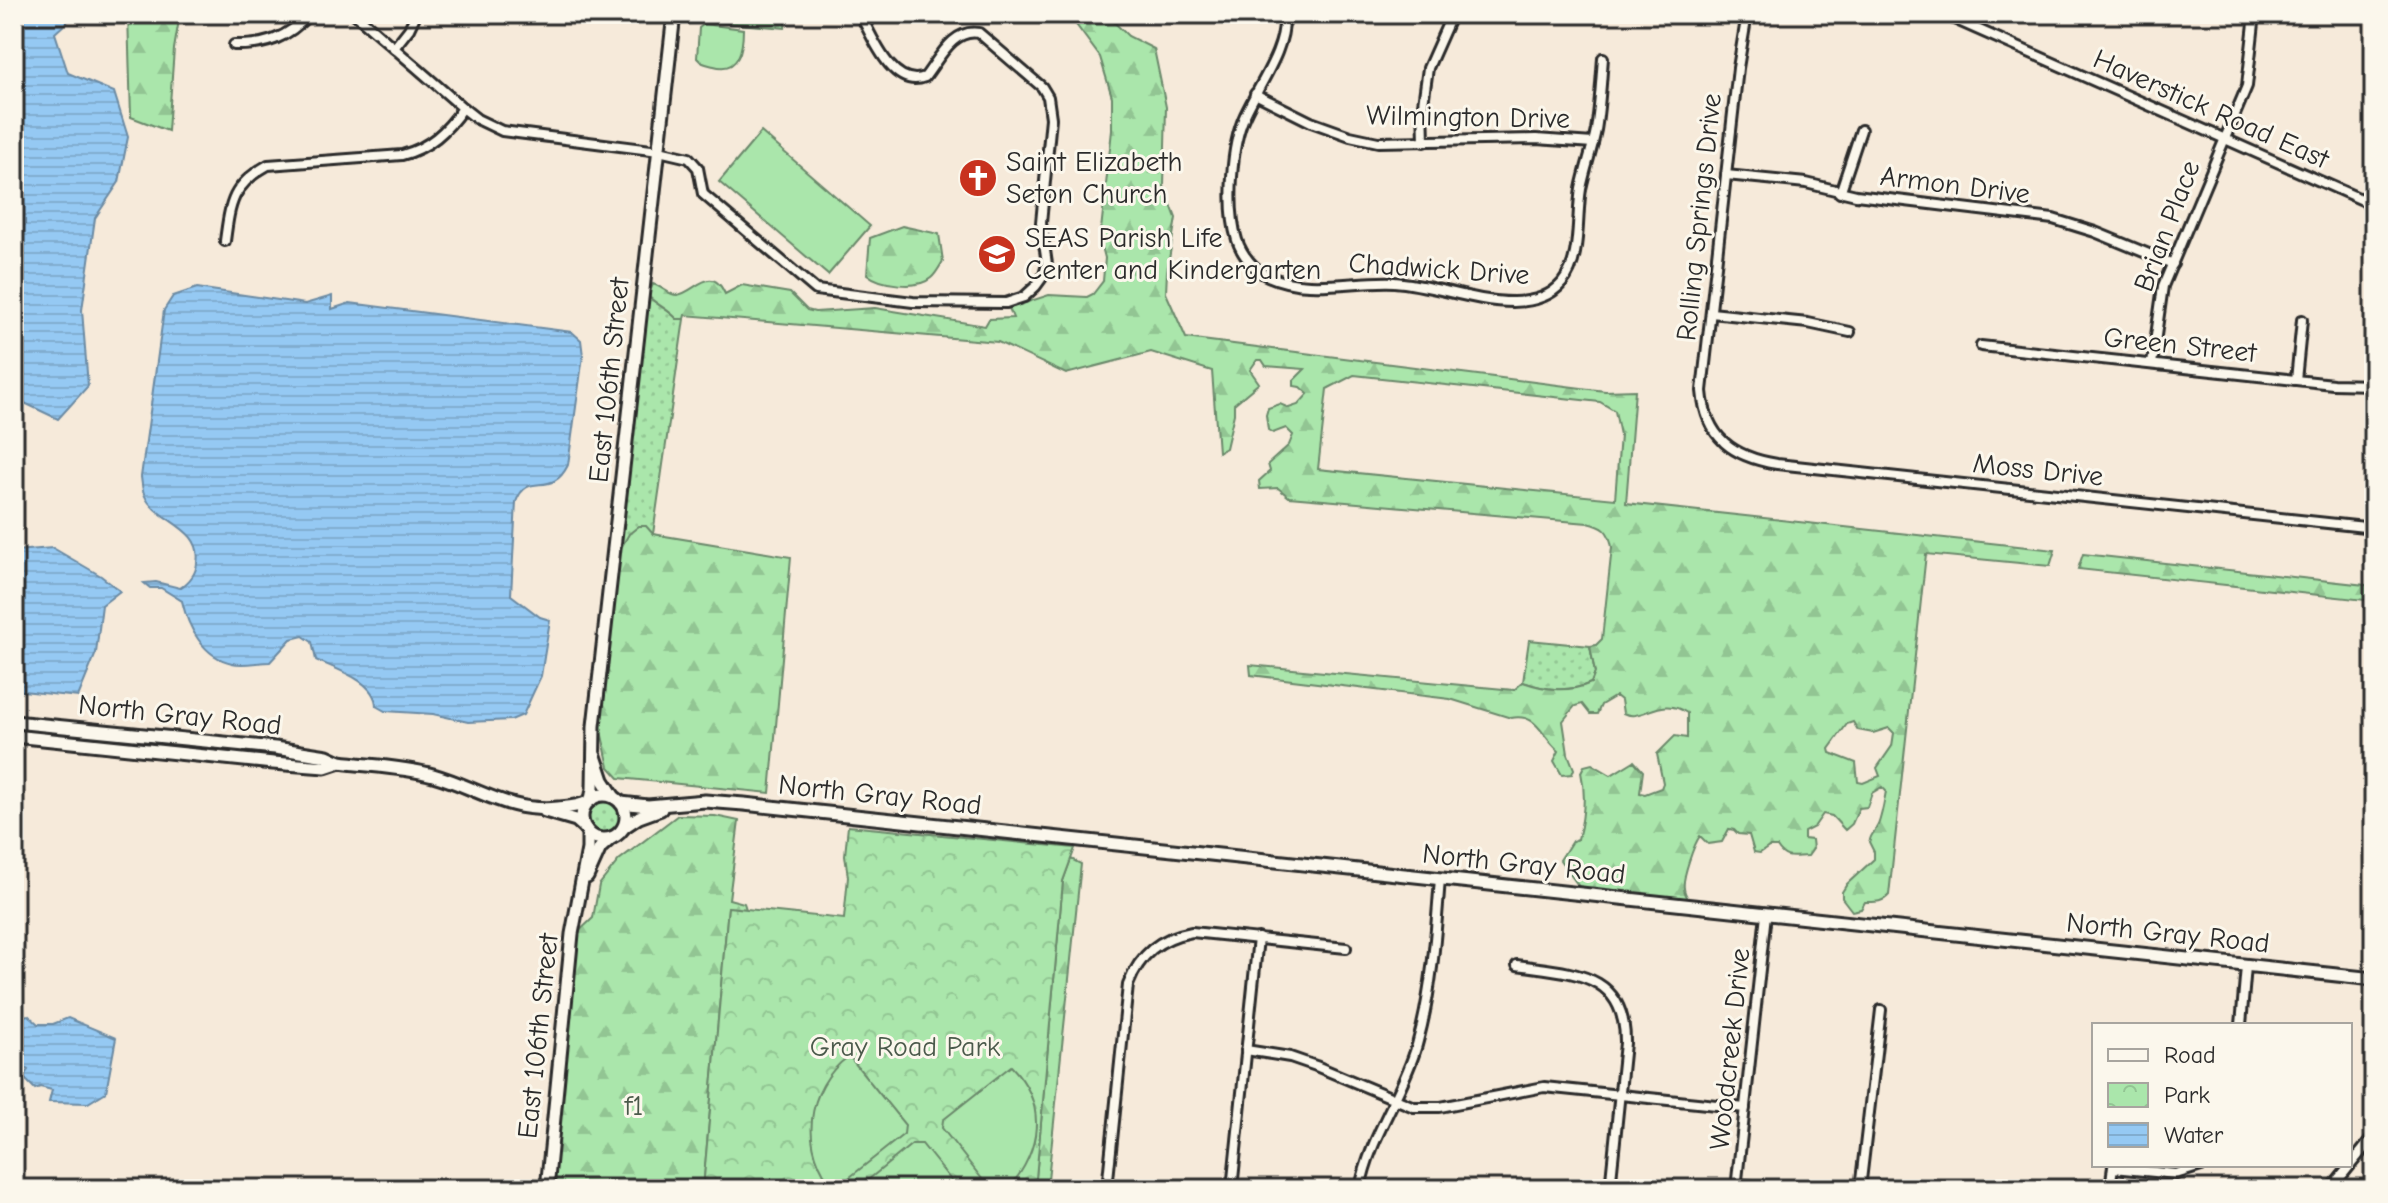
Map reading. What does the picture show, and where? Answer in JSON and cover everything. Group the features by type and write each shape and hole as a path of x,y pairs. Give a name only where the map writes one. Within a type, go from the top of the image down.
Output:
{"street":[{"path":"234,45 254,46 281,37 309,14"},
{"path":"355,14 463,108 502,131 659,151 693,161 698,168 703,194 816,290 913,302 1006,303 1024,297 1044,275 1047,264 1041,223 1051,118 1048,97 1042,87 979,33 969,31 955,39 925,77 905,78 888,62 860,14"},
{"path":"394,48 416,14"},
{"name":"East 106th Street","path":"589,801 593,789 594,726 674,14"},
{"name":"Chadwick Drive","path":"1284,14 1285,23 1279,45 1243,118 1234,162 1235,229 1242,250 1251,263 1267,276 1282,281 1313,285 1395,282 1466,297 1514,302 1544,297 1562,283 1572,265 1581,191 1593,143 1603,58"},
{"path":"1424,142 1426,79 1452,14"},
{"name":"Rolling Springs Drive","path":"1711,425 1702,391 1747,14"},
{"name":"Haverstick Road East","path":"1943,14 2374,205"},
{"name":"Brian Place","path":"2152,364 2158,304 2247,86 2255,14"},
{"name":"Wilmington Drive","path":"1255,94 1311,122 1378,142 1536,139 1593,143"},
{"path":"225,241 235,192 255,172 268,165 402,155 416,151 435,140 463,108"},
{"path":"1840,193 1861,130"},
{"name":"Armon Drive","path":"1726,175 1806,183 1840,193 2053,219 2095,232 2173,264"},
{"path":"1711,313 1808,323 1850,332"},
{"path":"2296,380 2302,320"},
{"name":"Green Street","path":"1981,346 2296,380 2374,385"},
{"name":"Moss Drive","path":"1711,425 1740,455 1765,462 2374,528"},
{"name":"North Gray Road","path":"14,722 275,748 327,756 340,762 427,774 502,803 576,820 587,831"},
{"name":"North Gray Road","path":"14,736 273,763 325,767 340,762"},
{"name":"East 106th Street","path":"594,751 603,780 617,800"},
{"path":"604,795 617,800 626,815 624,827 612,838 601,839 587,831 583,813 589,801 604,795"},
{"name":"North Gray Road","path":"617,800 632,806 722,802 2374,979"},
{"name":"North Gray Road","path":"544,811 577,807 589,801"},
{"name":"North Gray Road","path":"624,827 668,805"},
{"name":"East 106th Street","path":"547,1189 572,934 588,849 587,831"},
{"name":"East 106th Street","path":"581,888 599,850 612,838"},
{"path":"1360,1189 1368,1161 1413,1056 1420,1031 1440,878"},
{"name":"Woodcreek Drive","path":"1737,1187 1766,914"},
{"path":"1107,1189 1128,985 1141,959 1157,944 1181,934 1203,932 1346,948"},
{"path":"1232,1189 1258,938"},
{"path":"1517,965 1586,976 1606,988 1615,1000 1625,1026 1610,1189"},
{"path":"2241,1023 2246,966"},
{"path":"1860,1189 1881,1010"},
{"path":"1246,1050 1290,1057 1414,1107 1432,1108 1544,1087 1745,1108"},
{"path":"2352,1163 2374,1136"},
{"path":"2110,1189 2113,1167 2176,1174 2198,1167"},
{"path":"2331,1189 2349,1167"},
{"path":"1737,1187 1777,1189"}],"green space":[{"path":"128,14 180,14 168,131 131,117"},
{"path":"680,14 787,14 785,28 680,19"},
{"path":"1065,14 1106,14 1128,36 1154,49 1166,107 1164,186 1176,218 1166,293 1186,338 1605,391 1635,390 1626,503 2055,550 2050,566 1926,554 1889,895 1886,898 1878,902 1865,902 1861,909 1852,911 1842,898 1847,884 1874,859 1869,842 1882,813 1886,791 1882,787 1872,793 1867,807 1859,808 1852,824 1845,830 1832,816 1823,814 1814,827 1804,832 1804,839 1812,840 1813,849 1808,856 1787,856 1777,847 1754,852 1749,835 1729,829 1722,842 1708,844 1700,836 1685,877 1684,889 1689,900 1580,888 1560,860 1572,841 1578,839 1584,806 1581,772 1584,766 1592,764 1611,775 1634,761 1643,771 1640,793 1661,788 1663,783 1657,754 1675,736 1687,738 1687,713 1677,708 1660,707 1630,715 1623,713 1621,700 1616,696 1601,705 1597,714 1590,714 1582,704 1575,706 1563,721 1568,754 1574,769 1572,774 1562,775 1554,761 1559,751 1527,719 1511,718 1450,699 1251,675 1250,665 1514,690 1523,682 1565,689 1591,683 1595,673 1590,646 1602,639 1612,547 1605,530 1598,526 1289,497 1278,488 1260,489 1259,481 1270,471 1268,464 1289,445 1293,435 1286,428 1273,433 1268,430 1268,408 1280,404 1289,408 1298,405 1308,394 1294,386 1294,380 1305,369 1266,366 1262,360 1257,360 1250,370 1259,383 1234,404 1226,448 1218,452 1212,371 1151,352 1066,374 998,342 685,315 684,319 677,319 648,296 653,284 677,295 708,280 720,285 725,294 742,285 790,293 807,310 815,312 875,308 985,326 989,319 1013,318 1009,308 1049,295 1087,297 1093,294 1103,281 1105,258 1100,239 1112,130 1112,97 1100,57","holes":["1354,375 1600,402 1615,411 1620,435 1615,499 1318,469 1327,389","1853,722 1858,730 1873,733 1889,728 1894,733 1892,746 1877,768 1880,776 1863,783 1858,782 1856,763 1830,753 1829,749 1847,724"]},
{"path":"704,24 743,29 742,44 734,63 722,67 704,64 697,58 699,28"},
{"path":"761,132 870,226 828,275 719,182"},
{"path":"902,226 939,234 943,261 925,282 899,285 867,274 870,238"},
{"path":"648,296 677,319 684,319 653,534 618,553"},
{"path":"639,526 646,526 653,534 791,557 770,793 619,778 609,767 597,713 618,553 629,534"},
{"path":"2083,554 2374,586 2374,601 2078,569"},
{"path":"1529,640 1590,646 1595,673 1591,683 1557,689 1523,682"},
{"path":"604,801 615,806 620,817 615,828 604,833 593,828 588,817 593,806"},
{"name":"f1","path":"678,815 715,816 739,821 729,899 744,903 746,909 728,907 703,1189 548,1189 575,935 593,918 599,885 619,860"},
{"name":"Gray Road Park","path":"848,826 1075,848 1063,881 1035,1189 703,1189 728,907 844,919"},
{"path":"1071,859 1081,864 1047,1189 1035,1189 1063,881"},
{"path":"849,1056 905,1125 904,1134 835,1189 823,1173 816,1156 812,1120 823,1085 834,1069"},
{"path":"1011,1066 1031,1096 1036,1127 1028,1158 1009,1188 990,1189 942,1128 943,1120"},
{"path":"912,1144 922,1144 958,1189 857,1189"}],"water":[{"path":"14,14 76,14 55,33 68,73 114,92 128,137 119,182 95,218 82,310 88,386 58,419 14,398"},
{"path":"197,288 305,304 332,296 332,309 350,303 572,332 581,340 583,356 568,465 554,481 527,487 516,502 511,595 540,617 550,620 541,676 523,715 511,720 468,722 433,714 385,711 376,706 374,697 362,683 316,660 312,642 303,636 291,639 270,662 241,664 222,660 198,640 182,601 161,588 150,588 144,583 156,582 180,588 192,578 196,567 197,551 193,541 150,505 141,477 164,310 173,296"},
{"path":"53,548 120,591 102,605 96,653 78,697 14,690 14,551"},
{"path":"28,1015 38,1024 53,1024 68,1018 116,1038 106,1092 88,1103 49,1102 52,1090 35,1089 23,1077 28,1070 14,1058 14,1018"}],"place":[{"name":"Saint Elizabeth Seton Church","path":"978,178"},
{"name":"SEAS Parish Life Center and Kindergarten","path":"997,254"}]}
